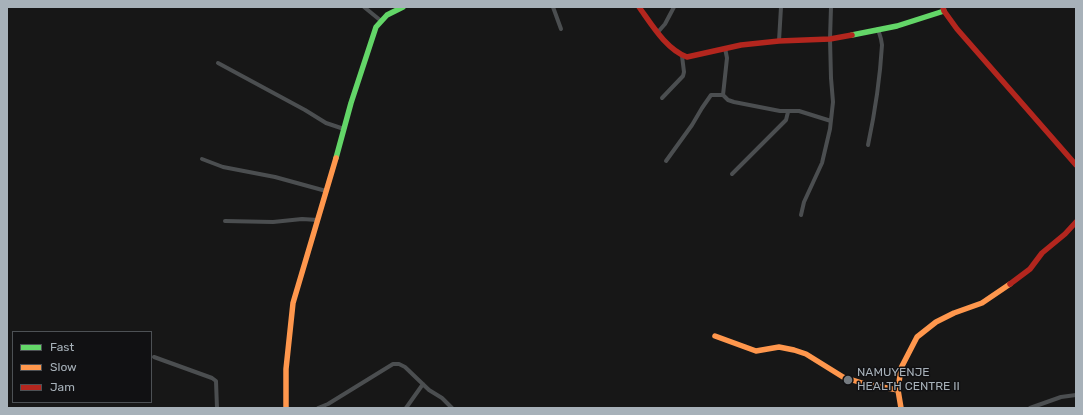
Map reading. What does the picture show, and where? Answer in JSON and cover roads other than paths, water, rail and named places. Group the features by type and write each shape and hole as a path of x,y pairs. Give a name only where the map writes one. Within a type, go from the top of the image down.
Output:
{"street":[{"path":"364,7 380,20"},
{"path":"286,408 286,369 293,303 351,103 364,61 380,20 397,9 403,7"},
{"path":"553,7 561,29"},
{"path":"639,7 650,24 674,51 682,56 691,57 725,48 779,41 830,39 904,24 943,9 957,29 1076,165"},
{"path":"658,32 674,7"},
{"path":"779,41 781,7"},
{"path":"801,215 804,202 822,163 831,121 833,102 830,78 831,7"},
{"path":"868,145 877,103 882,45 882,39 878,29"},
{"path":"723,95 727,58 725,48"},
{"path":"662,98 683,76 682,56"},
{"path":"218,63 326,123 344,129"},
{"path":"723,95 728,100 734,102 788,112 799,111 831,121"},
{"path":"666,161 692,125 702,108 712,96 723,95"},
{"path":"732,174 786,120 788,112"},
{"path":"202,159 222,167 275,177 326,191"},
{"path":"225,221 273,222 302,219 318,220"},
{"path":"901,408 898,390 901,368 917,337 936,322 954,313 982,303 1019,278 1030,269 1042,253 1065,234 1076,222"},
{"path":"715,336 756,351 779,347 794,350 806,354 843,377 865,384 898,390"},
{"path":"154,357 212,378 216,381 217,408"},
{"path":"318,408 328,404 393,364 398,364 405,367 452,408"},
{"path":"406,408 423,384"},
{"path":"1030,408 1056,399 1076,395"}],"place":[{"name":"NAMUYENJE HEALTH CENTRE II","path":"848,380"}]}
